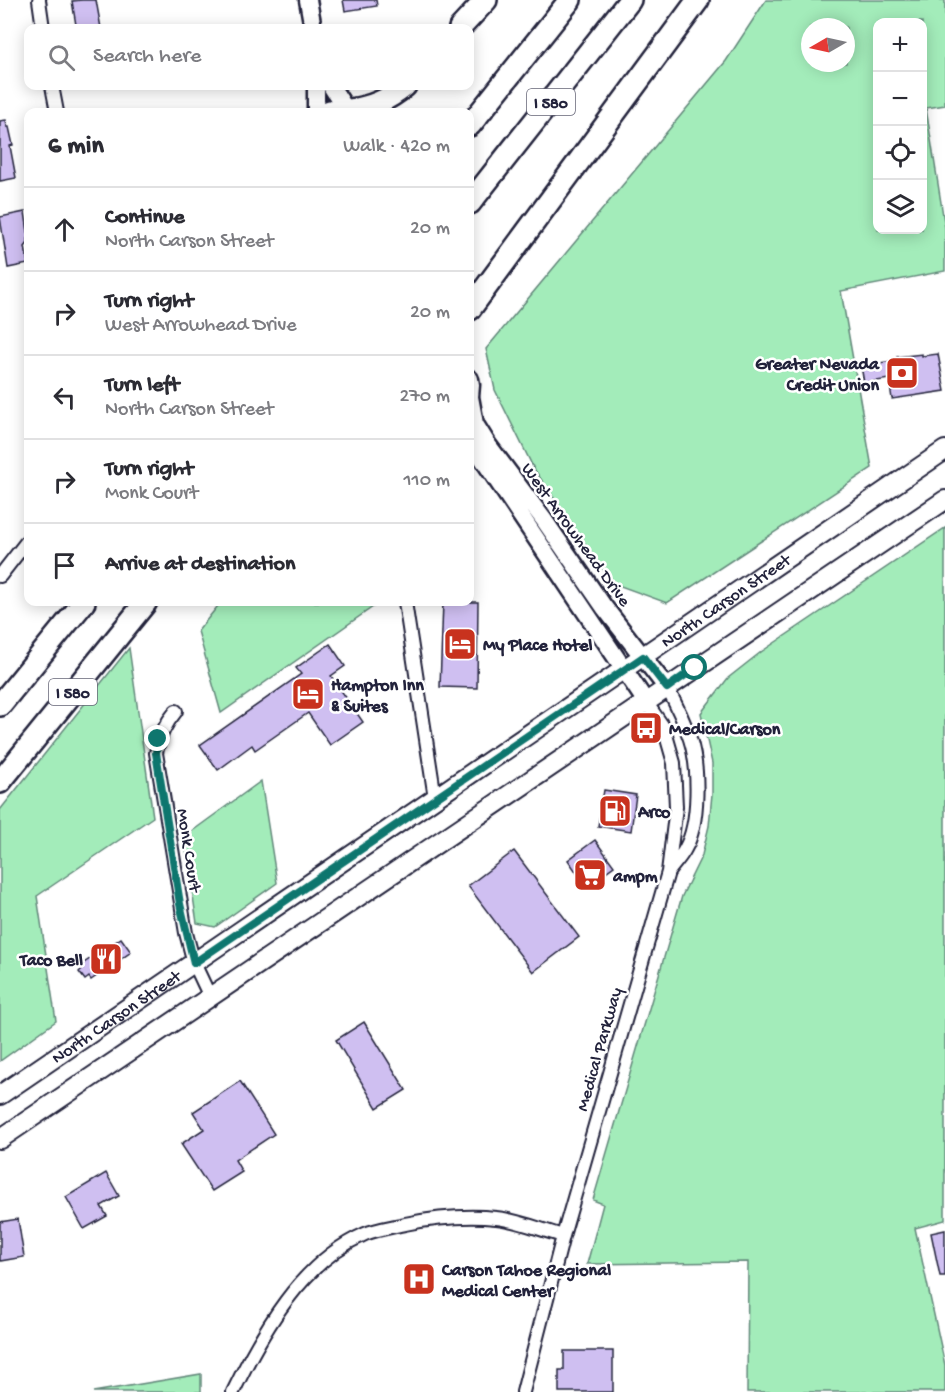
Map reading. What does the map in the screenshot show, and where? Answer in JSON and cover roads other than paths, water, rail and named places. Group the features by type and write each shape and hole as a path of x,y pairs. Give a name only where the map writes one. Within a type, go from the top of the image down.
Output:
{"highway":[{"path":"464,24 486,0"},
{"name":"I 580","path":"474,120 570,0"},
{"name":"I 580","path":"474,198 630,0"},
{"path":"474,304 698,0"},
{"path":"365,108 387,100 400,90"},
{"name":"I 580","path":"0,705 81,606"},
{"name":"I 580","path":"0,782 143,606"}],"main road":[{"path":"308,0 312,24"},
{"path":"316,90 318,108"},
{"path":"334,90 348,108"},
{"name":"West Arrowhead Drive","path":"474,415 476,424 488,445 544,520 604,607 667,688"},
{"name":"West Arrowhead Drive","path":"474,446 646,702"},
{"name":"North Carson Street","path":"0,1095 945,450"},
{"name":"North Carson Street","path":"0,1140 945,500"}],"street":[{"path":"39,0 42,24"},
{"path":"53,90 56,108"},
{"path":"0,576 24,545"},
{"path":"406,606 435,798"},
{"name":"Medical Parkway","path":"667,688 682,716 691,741 696,774 692,831 686,848 668,872"},
{"name":"Medical Parkway","path":"523,1392 563,1236 668,872 676,807 674,763 664,728 646,702"},
{"name":"Monk Court","path":"176,711 158,739 156,753 180,904 194,963 210,997"},
{"path":"232,1392 254,1347 303,1279 330,1254 366,1233 419,1221 454,1217 498,1218 563,1236"}],"place":[{"name":"Greater Nevada Credit Union","path":"902,373"},
{"name":"My Place Hotel","path":"460,644"},
{"name":"Hampton Inn & Suites","path":"308,694"},
{"name":"Medical/Carson","path":"646,728"},
{"name":"Arco","path":"615,811"},
{"name":"ampm","path":"590,875"},
{"name":"Taco Bell","path":"106,959"},
{"name":"Carson Tahoe Regional Medical Center","path":"419,1279"}]}
